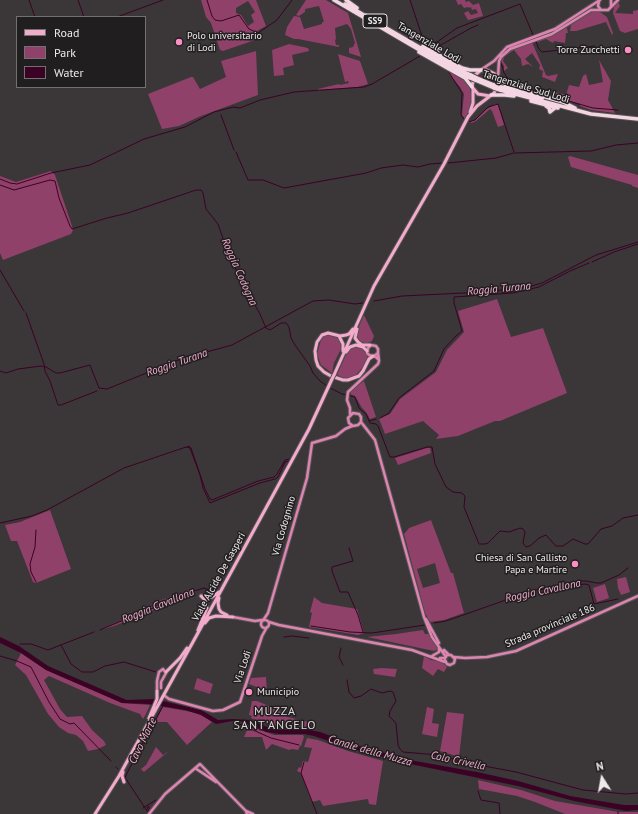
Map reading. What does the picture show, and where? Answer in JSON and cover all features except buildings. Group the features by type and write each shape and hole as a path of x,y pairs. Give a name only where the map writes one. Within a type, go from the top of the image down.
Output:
{"highway":[{"name":"Tangenziale Sud Lodi","path":"334,0 470,77 500,89 576,109 638,118"},
{"name":"Tangenziale Lodi","path":"339,0 470,77"},
{"path":"346,0 364,14"},
{"path":"410,41 430,50 462,68 482,70"},
{"path":"413,46 424,55 464,78 472,88"},
{"path":"498,78 506,85 563,102 576,109"},
{"path":"491,95 511,96 555,108 576,109"}],"main road":[{"path":"370,346 360,344 356,338 359,319 385,266 440,171 468,117 472,103 474,76 482,70 492,71 498,78 497,88 477,106 468,117"},
{"path":"472,88 478,94 491,95"},
{"path":"359,319 349,334 343,336 331,333 322,335 315,351 318,366 324,372 343,380 352,380 362,373 368,361 374,356"},
{"name":"Viale Alcide De Gasperi","path":"113,786 123,770 154,708 192,644 309,429 359,319"},
{"path":"337,335 343,344 342,358"},
{"path":"342,358 347,350 356,345 363,347 368,353 368,361"},
{"path":"221,590 218,599 218,609 223,614 233,617"},
{"path":"198,632 198,627 207,608 205,600 201,596 212,596 221,590"},
{"path":"198,632 207,620 212,617 219,615 233,617"},
{"path":"166,672 192,644"},
{"path":"157,691 159,699"},
{"path":"95,814 113,786 120,781 124,782 122,774 127,762"}],"street":[{"path":"611,0 611,7"},
{"path":"482,70 494,61 507,47 557,32 589,11 606,11 618,0"},
{"path":"498,78 498,64 504,54 510,49 558,28 598,1 598,6 601,10"},
{"path":"345,429 350,415 348,395 354,386 378,365 379,360 378,353 379,350 377,346 370,346 368,348 368,353 379,360"},
{"path":"374,356 378,353"},
{"path":"350,408 354,413 360,416 361,422 371,433 379,449 422,608 430,633 446,657 445,662"},
{"path":"350,415 354,413"},
{"path":"348,422 353,426"},
{"path":"358,425 361,422"},
{"path":"345,429 358,425 365,427"},
{"name":"Via Codognino","path":"268,624 268,613 306,478 312,444 336,436 345,429"},
{"name":"Strada provinciale 186","path":"465,658 492,656 516,650 638,596"},
{"path":"422,608 434,636 442,648 449,655 465,658"},
{"name":"Via Codognino","path":"263,620 268,613"},
{"path":"233,617 255,621 263,620 268,624 412,650 437,658 450,665 465,658"},
{"name":"Via Lodi","path":"262,636 263,620"},
{"path":"255,621 262,626 268,624"},
{"name":"Via Lodi","path":"165,696 213,711 223,710 240,702 262,636 268,624"},
{"path":"431,656 439,652 439,647"},
{"path":"437,658 446,657 449,655"},
{"path":"454,657 455,662"},
{"path":"157,691 157,681 160,670 164,669 166,672 161,682 161,688"},
{"path":"150,813 165,794 200,764 249,813"},
{"path":"195,768 222,786"}],"green space":[{"path":"201,0 256,0 266,26 257,31 254,36 255,40 223,51 220,50 211,23 206,17","holes":["248,1 255,12 251,15 254,22 248,26 241,15 236,13 236,8"]},
{"path":"306,0 326,0 348,13 361,57 349,53 349,48 353,47 355,43 351,29 347,24 335,28 336,45 339,45 339,47 294,39 285,35 287,27 294,16 300,17 304,29 322,24 322,22 324,22 319,6 305,9 305,12 299,16 296,15"},
{"path":"456,0 465,0 466,2 469,1 473,5 479,3 483,16 468,20 464,13 468,11 471,15 478,13 476,9 472,10 471,7 464,8 461,4 458,5"},
{"path":"618,2 620,6 615,13 633,14 633,11 638,10 638,29 625,33 620,31 613,13 614,7"},
{"path":"590,12 600,12 607,17 613,33 610,40 612,35 606,22 576,31 570,31 571,25"},
{"path":"565,27 567,28 568,33 566,33 565,43 554,41 553,43 546,39 537,41 557,33"},
{"path":"532,42 546,75 558,74 555,82 542,77 543,71 539,69 540,65 532,53 525,59 533,67 528,64 522,66 521,59 514,50 504,57 503,61 508,68 504,71 504,66 501,61 503,57 513,49"},
{"path":"289,44 308,48 309,51 292,55 294,65 283,68 284,75 274,76 272,50"},
{"path":"256,51 258,95 201,116 179,126 162,129 148,94 191,77 193,77 200,89 226,77 221,61"},
{"path":"338,54 360,61 368,84 358,87 318,90 339,84 349,83 348,81 345,82"},
{"path":"599,60 611,81 608,100 615,113 591,110 580,106 580,104 556,97 555,92 566,95 569,85 579,87 583,76 586,74 589,85 603,82"},
{"path":"448,71 466,81 470,88 472,101 465,119 462,115 464,94"},
{"path":"496,104 498,105 504,125 498,127 490,109 476,121 472,123 468,122 475,120 487,109"},
{"path":"570,156 638,175 638,188 571,167 568,157"},
{"path":"51,171 55,175 71,223 73,230 71,234 3,260 0,253 0,176 16,182"},
{"path":"497,299 511,337 543,328 567,393 500,421 495,421 458,436 436,439 439,435 423,421 385,434 379,419 390,414 400,399 436,372 447,350 464,332 458,311"},
{"path":"364,315 374,336 372,341 366,344 358,340 356,337 356,333"},
{"path":"326,334 336,335 342,342 342,347 334,363 332,373 321,365 317,354 321,340"},
{"path":"354,347 361,347 367,355 367,359 363,367 356,375 349,378 344,378 337,375 348,350"},
{"path":"364,381 376,417 370,419 355,396 350,394 352,390"},
{"path":"430,448 431,453 398,465 395,458"},
{"path":"50,510 71,569 36,583 33,582 17,541 11,541 5,525 20,522"},
{"path":"431,520 451,573 453,573 464,613 444,620 430,622 425,613 404,534 409,528","holes":["435,563 440,583 423,588 417,569"]},
{"path":"626,577 630,592 621,595 618,588 617,579"},
{"path":"605,584 609,598 597,602 593,588"},
{"path":"191,589 193,593 176,598 156,609 100,630 130,617 129,615 157,605 156,602"},
{"path":"314,597 322,603 357,609 364,633 358,635 309,627 312,613 310,612"},
{"path":"423,630 425,634 429,634 438,649 434,651 367,637 396,634"},
{"path":"21,653 46,670 122,703 150,705 146,714 143,719 140,714 110,703 49,676 44,680 60,709 67,717 82,716 92,730 104,741 106,745 98,749 88,751 83,741 76,735 68,733 59,727 48,714 26,675 15,665"},
{"path":"424,656 431,660 442,662 447,667 444,672 438,669 433,676 422,668"},
{"path":"373,669 397,669 395,677 374,674"},
{"path":"266,677 267,691 249,684 251,678"},
{"path":"197,678 213,684 210,694 194,689"},
{"path":"252,701 257,701 276,709 288,717 308,722 307,727 274,727 251,718 252,716 249,715"},
{"path":"163,707 198,713 212,722 187,745 167,722 155,722"},
{"path":"427,707 434,709 432,723 439,724 437,737 422,734"},
{"path":"447,712 464,714 459,757 440,751"},
{"path":"249,725 274,735 303,735 304,737 298,750 289,750 272,744 266,750 262,737 244,737"},
{"path":"307,738 318,740 348,751 383,761 376,805 369,804 368,799 323,806 320,800 312,802 301,773 297,771 299,767 301,768 303,761 308,762 312,748 304,747"},
{"path":"150,740 163,755 170,750 144,772 141,769 146,765 156,747"},
{"path":"478,780 521,790 555,801 619,812 638,812 638,814 565,814 517,796 479,789"}],"water":[{"name":"Canale della Muzza","path":"0,637 19,646 48,666 127,700 154,699 201,710 218,720 232,719 250,720 275,730 305,729 320,732 359,746 415,761 518,781 570,796 624,805 638,805 638,810 626,811 574,801 518,786 410,764 349,748 314,736 266,732 238,720 216,724 201,715 185,710 149,704 122,703 46,670 21,653 0,643"}],"waterway":[{"path":"29,0 35,16"},
{"path":"78,0 84,16"},
{"path":"120,16 163,0"},
{"path":"207,0 212,16 215,20 221,21 239,15 249,29 258,33 277,20 292,0"},
{"path":"410,0 423,39 432,43 437,42 457,28 520,4 539,49 542,52 595,46"},
{"path":"434,48 435,46 439,46 478,25"},
{"path":"0,179 17,184 51,173 90,165 144,139 185,127 214,112 233,107 240,108 260,100 294,92 364,87 372,84 420,56"},
{"path":"501,63 504,73 511,83 547,94"},
{"path":"448,71 462,93 461,115 464,119"},
{"path":"558,98 593,108 618,110"},
{"path":"469,122 475,120 488,107 498,104 514,152"},
{"path":"221,115 234,150"},
{"path":"448,163 496,158 514,153 591,151 616,145 638,143"},
{"path":"236,152 248,180 263,180 284,188 366,173 381,168 403,165 418,167 443,163"},
{"name":"Roggia Codogna","path":"0,185 14,190 50,180 55,181 59,198 72,229 128,213 196,190 201,190 206,209 218,224 228,253 266,328 270,330 281,323 286,323 289,327 291,338 313,373 327,386"},
{"name":"Roggia Turana","path":"374,301 402,296 484,292 528,287 542,283 596,255 638,242"},
{"name":"Roggia Turana","path":"592,262 614,252 638,244"},
{"path":"380,418 389,413 399,398 434,371 444,349 462,331 454,303 454,297 513,293 539,287 589,263"},
{"path":"0,270 24,311"},
{"name":"Roggia Turana","path":"0,371 6,373 18,369 41,366 46,367 56,373 60,373 90,365 99,388 107,389 181,359 232,345 313,301 329,300 355,304 363,303"},
{"path":"26,313 58,405 97,391"},
{"name":"Roggia Codogna","path":"330,388 342,394 355,397 359,408 366,414 370,423 378,426 390,457 432,447 435,464 446,487 453,492 462,493 465,496 464,507 479,544 488,543 500,531 509,532 520,528 525,532 523,543 526,547 530,546 539,538 546,535 556,546 563,546 573,539 588,544 601,529 612,526 623,518 638,515"},
{"name":"Roggia Codogna","path":"369,421 376,419"},
{"path":"187,447 189,446 191,448 205,489 212,500 258,481 274,477 285,460 290,459"},
{"path":"0,523 32,516 47,510 124,468 186,447 190,448 203,488 210,503 260,483 275,479 278,477 285,462 289,461"},
{"name":"Colo Crivella","path":"36,530 35,547 30,564 31,572 36,582"},
{"path":"349,548 353,561 332,567 332,571 340,592 348,592 358,615 363,632"},
{"name":"Roggia Cavallona","path":"434,623 446,621 503,601 517,594 534,590 550,589 567,583 580,581 601,583 619,575 628,568"},
{"name":"Roggia Cavallona","path":"539,593 585,584 589,585 594,604 618,599"},
{"name":"Roggia Cavallona","path":"100,630 178,596 204,588 216,592"},
{"name":"Roggia Cavallona","path":"311,626 350,632 372,633 425,625"},
{"name":"Colo Crivella","path":"20,644 31,644 48,650 94,632"},
{"name":"Colo Crivella","path":"284,637 292,636 309,638"},
{"name":"Colo Crivella","path":"61,645 71,664 82,672 93,672 105,666 124,662 156,672"},
{"name":"Colo Crivella","path":"341,648 339,657 343,665"},
{"path":"0,656 31,667 49,702 60,719 70,724 74,723 111,761"},
{"name":"Colo Crivella","path":"347,680 349,692 354,698 361,696 371,689 382,693 390,691 393,692 396,701 390,711 389,716 396,723 398,745 403,752 438,755 468,763 516,772 583,790 626,794 638,793"},
{"name":"Cavo Marte","path":"125,778 163,706"},
{"path":"235,722 271,738 299,745"},
{"path":"304,762 301,773 317,814"},
{"name":"Cavo Marte","path":"124,776 149,814"},
{"path":"478,791 481,800 499,803 500,814"},
{"name":"Cavo Marte","path":"143,808 156,800"},
{"name":"Cavo Marte","path":"148,806 151,810"},
{"name":"Cavo Marte","path":"147,807 149,812"}],"place":[{"name":"Polo universitario di Lodi","path":"179,42"},
{"name":"Torre Zucchetti","path":"628,50"},
{"name":"Chiesa di San Callisto Papa e Martire","path":"575,564"},
{"name":"Municipio","path":"249,692"}],"district":[{"name":"MUZZA SANT'ANGELO","path":"275,719"}]}
